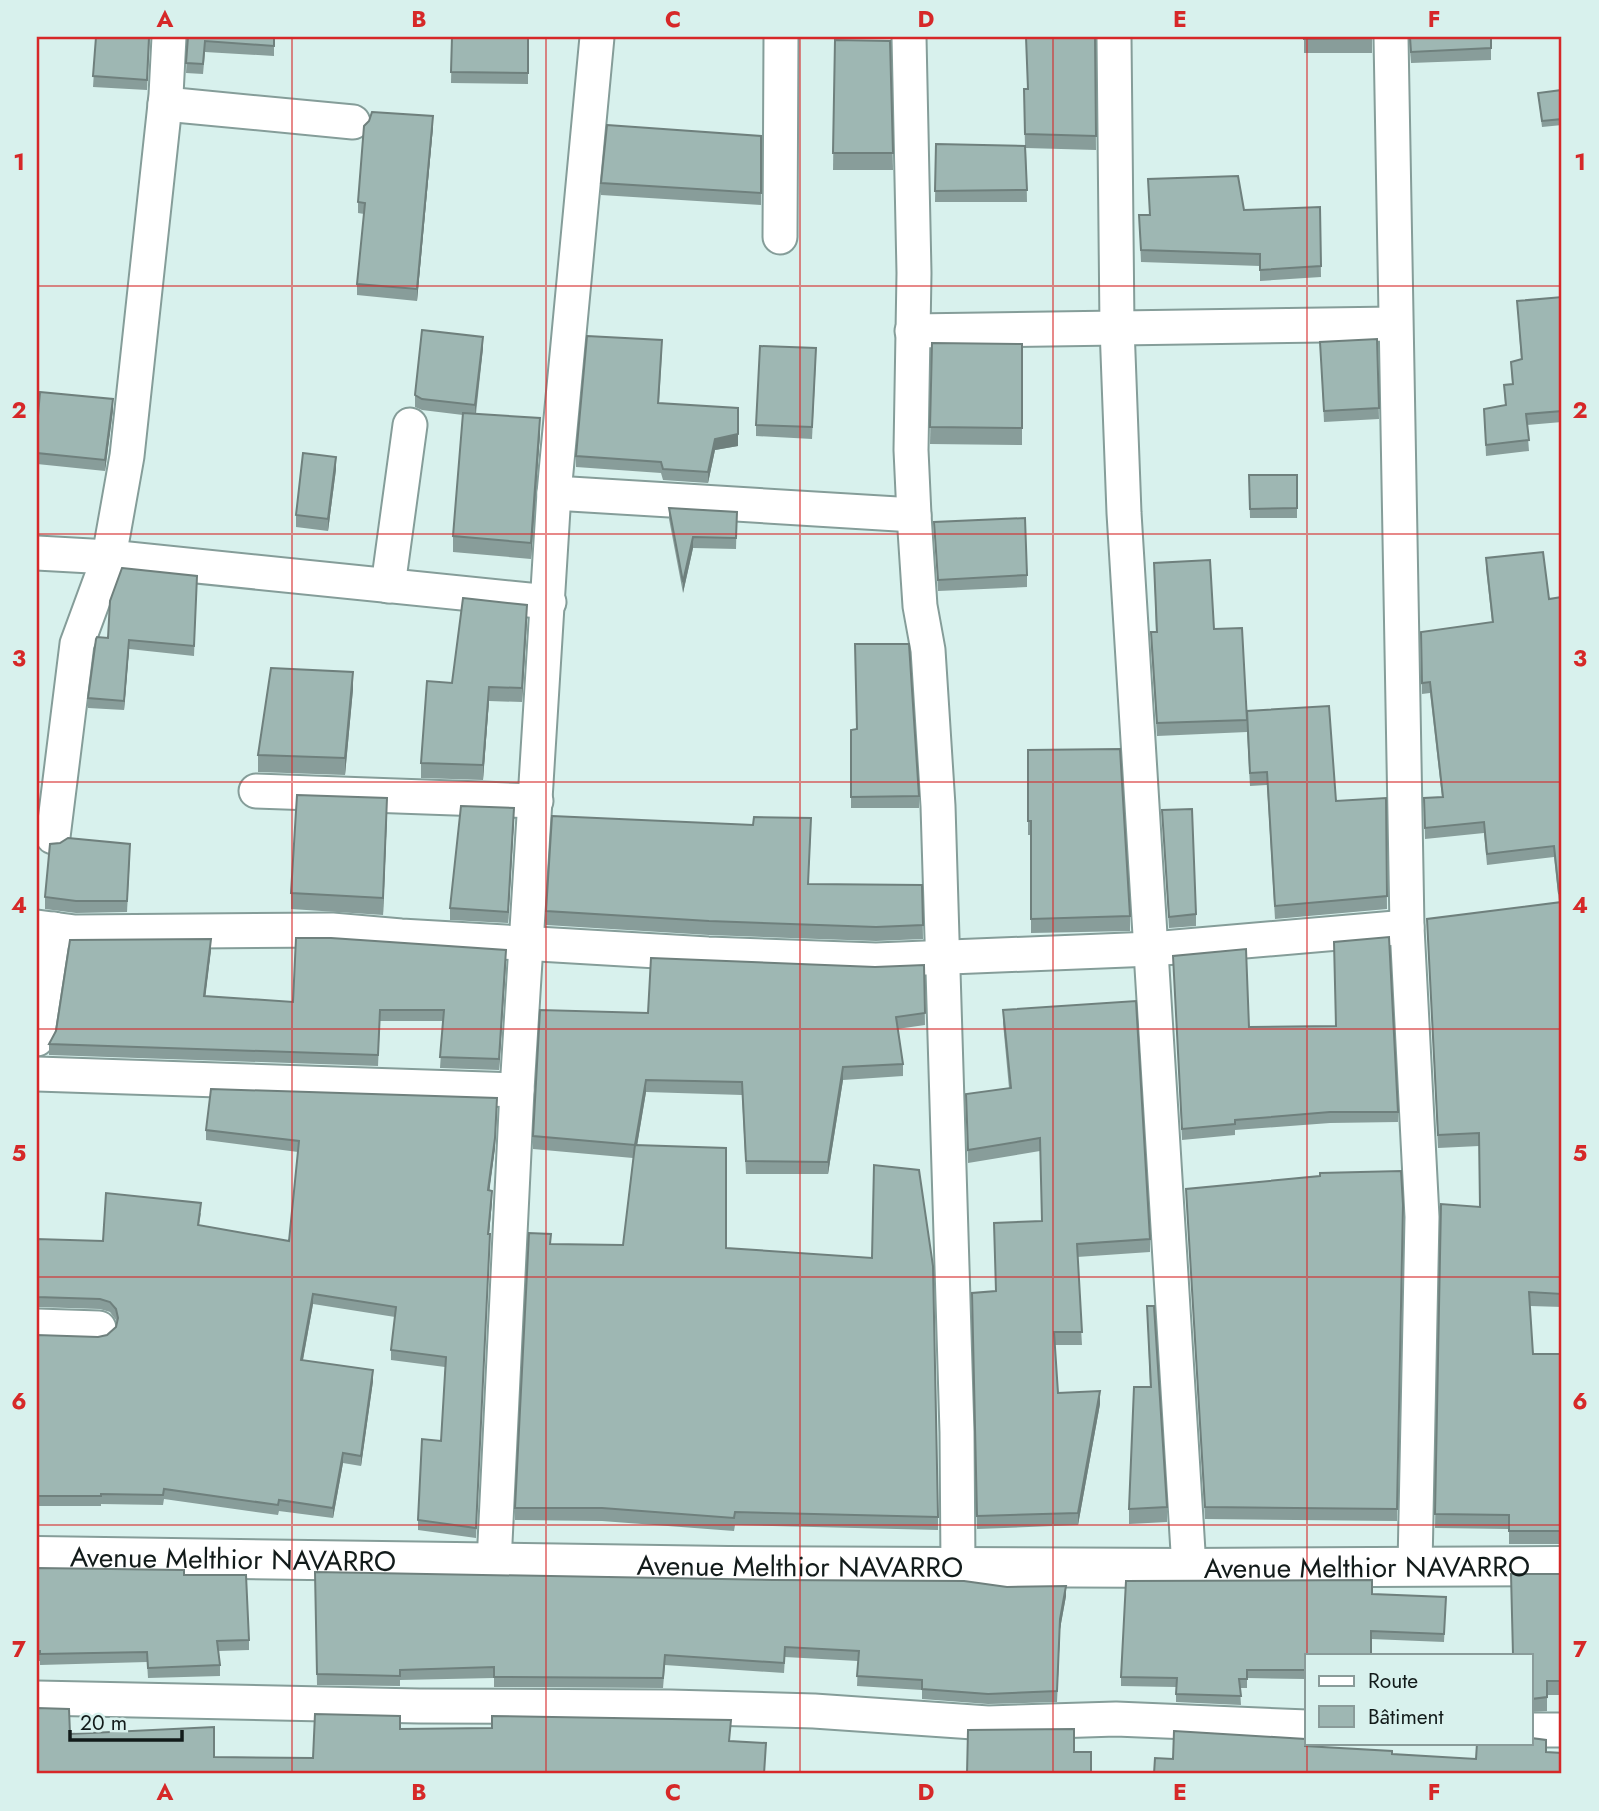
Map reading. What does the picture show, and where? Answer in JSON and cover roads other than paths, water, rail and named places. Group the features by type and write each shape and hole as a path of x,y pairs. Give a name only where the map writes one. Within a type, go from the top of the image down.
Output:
{"street":[{"path":"53,837 77,644 109,557 127,456 165,104 169,37"},
{"path":"494,1563 517,1090 554,493 597,37"},
{"path":"780,237 781,37"},
{"path":"909,37 914,273 911,450 920,606 928,650 938,806 957,1432 958,1567"},
{"path":"1114,37 1117,327 1124,513 1189,1568"},
{"path":"1391,37 1408,927 1422,1217 1415,1566"},
{"path":"165,104 353,122"},
{"path":"912,331 1395,324"},
{"path":"388,586 410,425"},
{"path":"554,493 914,515"},
{"path":"37,553 109,557 549,602"},
{"path":"256,790 536,801"},
{"path":"37,1039 46,928 103,932 332,930 760,956 876,960 1152,948 1408,927"},
{"path":"37,1074 517,1090"},
{"path":"37,1326 99,1328"},
{"name":"Avenue Melthior NAVARRO","path":"37,1556 958,1567 1562,1566"},
{"path":"37,1698 814,1711 988,1723 1116,1719 1305,1727"},
{"path":"1532,1730 1562,1730"}]}
